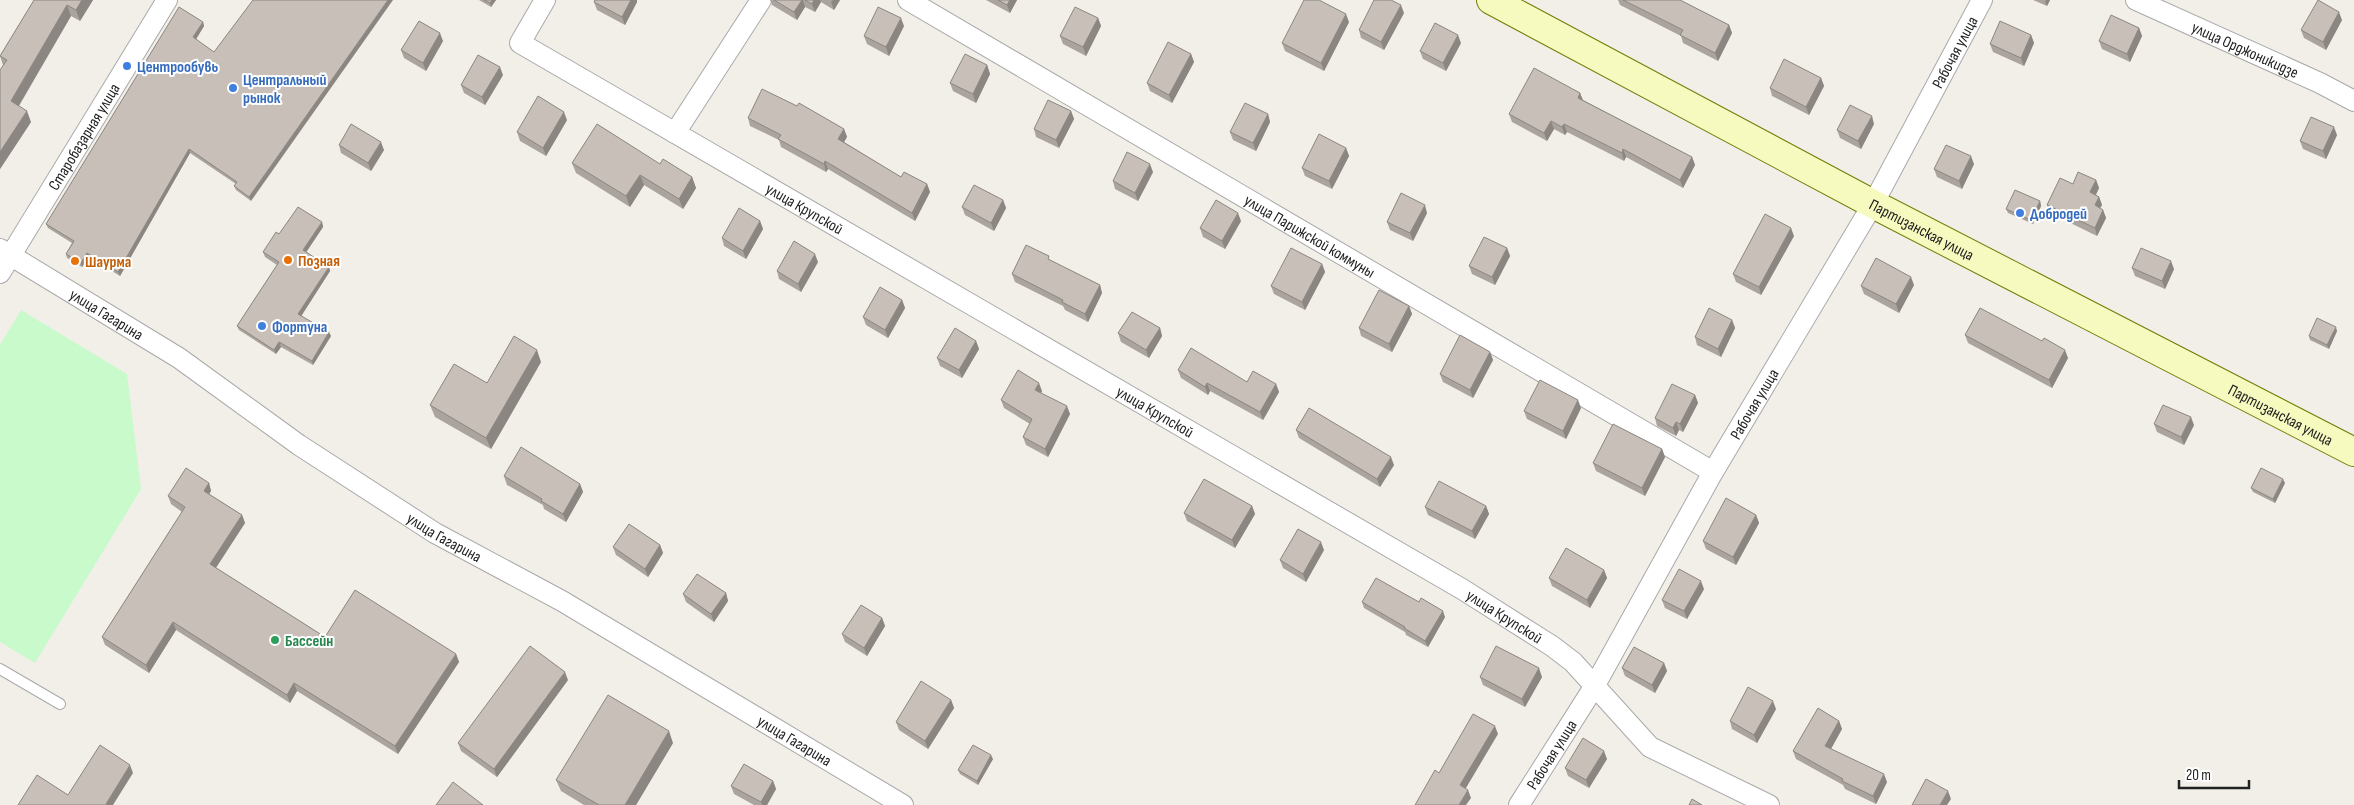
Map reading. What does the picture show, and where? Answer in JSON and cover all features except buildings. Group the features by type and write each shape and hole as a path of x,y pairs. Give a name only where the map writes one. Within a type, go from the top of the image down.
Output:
{"main road":[{"name":"Партизанская улица","path":"1491,0 1873,204 2354,452"}],"street":[{"name":"Старобазарная улица","path":"0,273 6,252 167,0"},
{"name":"улица Крупской","path":"544,0 520,43 1462,589 1574,662 1594,687 1650,747 1769,805"},
{"path":"675,133 761,0"},
{"name":"улица Парижской коммуны","path":"908,0 1713,472"},
{"name":"Рабочая улица","path":"1519,805 1594,687 1713,472 1873,204 1982,0"},
{"name":"улица Орджоникидзе","path":"2136,0 2320,82 2354,101"},
{"name":"улица Гагарина","path":"6,252 179,358 298,445 435,533 562,601 903,805"}],"lane":[{"path":"0,669 60,704"}],"green space":[{"path":"21,310 127,374 141,489 35,663 0,642 0,345"}],"place":[{"name":"Центрообувь","path":"127,66"},
{"name":"Центральный рынок","path":"233,88"},
{"name":"Добродей","path":"2020,213"},
{"name":"Позная","path":"288,260"},
{"name":"Шаурма","path":"75,261"},
{"name":"Фортуна","path":"262,326"},
{"name":"Бассейн","path":"275,640"}]}
